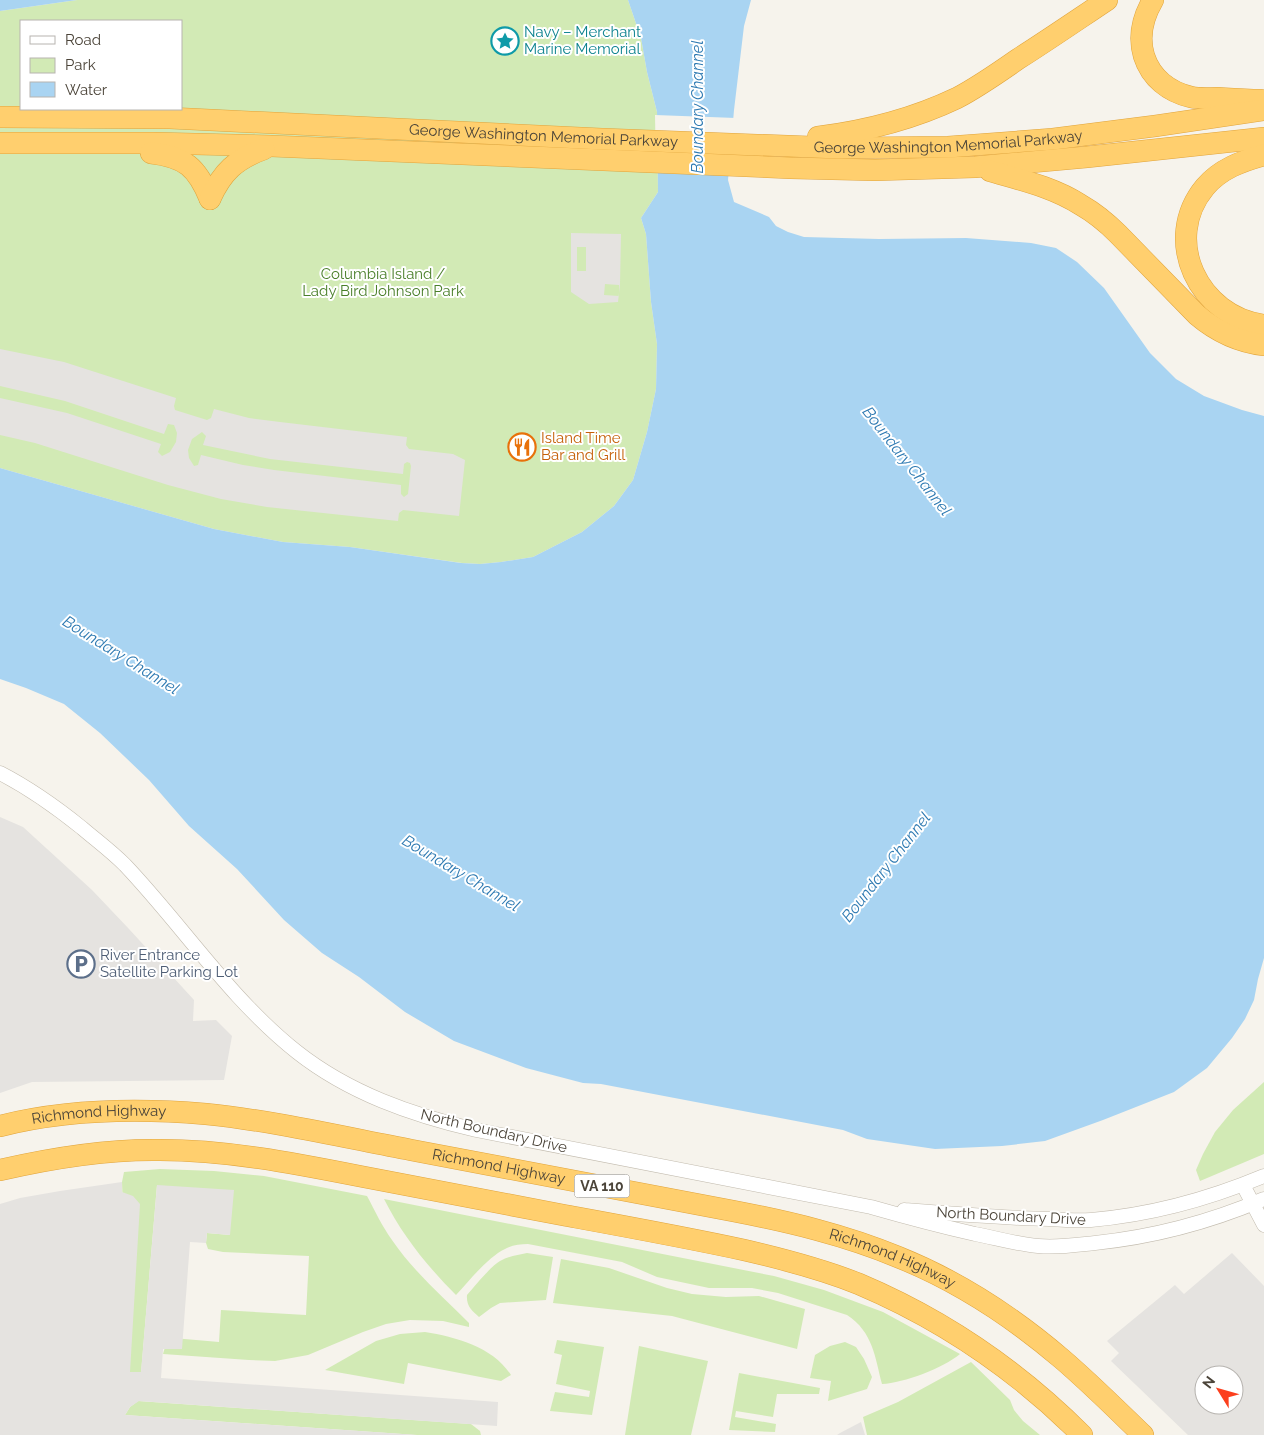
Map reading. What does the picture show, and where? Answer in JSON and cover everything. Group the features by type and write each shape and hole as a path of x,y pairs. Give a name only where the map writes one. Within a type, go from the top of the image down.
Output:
{"highway":[{"path":"792,146 811,138 848,133 892,123 951,101 995,75 1107,0"},
{"path":"1153,0 1144,18 1141,41 1146,61 1158,80 1173,91 1192,98 1264,100"},
{"name":"George Washington Memorial Parkway","path":"0,117 170,118 602,139 839,148 906,148 948,147 1103,133 1264,110"},
{"name":"George Washington Memorial Parkway","path":"0,143 154,143 271,146 875,170 975,167 1264,138"},
{"path":"76,143 171,156 185,163 196,172 210,199 220,179 233,165 241,159 271,146"},
{"path":"1264,154 1226,169 1205,187 1197,198 1188,223 1187,252 1191,266 1202,289 1210,299 1220,308 1241,320 1264,325"},
{"path":"975,167 1038,185 1082,205 1118,234 1207,324 1238,340 1264,345"},
{"name":"Richmond Highway","path":"0,1126 26,1120 93,1112 156,1111 208,1114 317,1132 734,1211 813,1228 850,1239 900,1258 964,1290 998,1311 1048,1348 1093,1386 1143,1435"},
{"name":"VA 110","path":"0,1170 34,1162 116,1152 157,1150 236,1155 320,1169 701,1241 788,1260 858,1284 936,1321 1011,1372 1048,1402 1082,1435"}],"street":[{"name":"North Boundary Drive","path":"0,773 49,803 113,854 137,879 239,998 271,1030 311,1062 343,1082 379,1100 406,1110 469,1128 871,1207 1019,1244 1067,1247 1117,1241 1171,1230 1258,1202"},
{"name":"North Boundary Drive","path":"871,1207 1018,1219 1090,1220 1139,1214 1155,1210 1243,1185 1264,1176"},
{"path":"1243,1185 1258,1202 1264,1225"}],"green space":[{"name":"Columbia Island / Lady Bird Johnson Park","path":"77,0 628,0 641,38 657,112 658,192 641,218 646,234 651,302 657,344 656,389 647,432 633,480 614,506 582,532 533,557 480,564 462,563 350,547 283,542 214,529 0,468 0,11"},
{"path":"1264,1082 1264,1154 1200,1181 1196,1170 1215,1132 1233,1110"},
{"path":"160,1169 214,1171 264,1176 367,1196 385,1229 400,1251 469,1323 469,1327 443,1321 410,1320 386,1324 308,1355 275,1361 163,1354 167,1340 173,1338 219,1342 221,1310 306,1315 309,1256 223,1252 208,1249 206,1243 207,1233 230,1235 157,1185 141,1373 138,1375 129,1372 122,1182 124,1172"},
{"path":"384,1199 774,1276 824,1290 883,1312 960,1354 923,1374 901,1381 882,1384 875,1355 868,1337 856,1322 847,1315 778,1293 752,1288 709,1288 657,1277 622,1262 528,1244 513,1246 499,1253 479,1270 456,1295 416,1250"},
{"path":"527,1253 553,1257 546,1300 500,1303 479,1317 469,1305 467,1295 487,1272 500,1261"},
{"path":"561,1259 609,1268 667,1288 692,1294 726,1297 759,1296 805,1309 797,1349 672,1316 553,1303"},
{"path":"425,1332 461,1340 484,1350 503,1365 511,1375 501,1381 408,1363 404,1384 325,1370 376,1341 400,1334"},
{"path":"557,1340 604,1347 592,1415 550,1411 555,1392 589,1397 590,1391 556,1384 562,1355 554,1353"},
{"path":"845,1342 856,1347 872,1377 867,1389 828,1401 831,1381 810,1378 815,1355 830,1346"},
{"path":"639,1346 708,1361 691,1435 625,1435"},
{"path":"971,1362 1010,1400 1014,1410 1023,1421 1040,1435 867,1435 863,1417 898,1402"},
{"path":"739,1373 820,1388 819,1394 777,1394 773,1417 736,1411 735,1417 776,1424 775,1432 729,1430"},
{"path":"138,1401 471,1424 480,1431 481,1435 417,1435 125,1415 130,1407"}],"shaded area":[{"path":"571,233 621,234 619,293 619,285 605,284 604,295 619,296 618,302 589,304 571,292","holes":["577,247 586,247 586,271 577,271"]},
{"path":"0,349 64,362 176,398 175,410 207,420 211,418 214,409 249,418 407,437 406,445 409,449 453,454 465,460 459,516 403,510 399,513 398,521 267,507 221,499 168,485 35,443 0,435 0,398 67,413 161,444 158,452 162,456 170,452 176,442 177,433 174,425 168,424 164,434 65,401 0,386","holes":["202,432 206,436 203,445 270,459 403,474 404,464 407,462 411,466 408,494 404,497 401,494 401,485 274,470 201,455 198,465 194,466 189,458 188,450 192,439"]},
{"name":"River Entrance Satellite Parking Lot","path":"0,817 23,827 92,890 129,929 194,1000 193,1021 216,1020 232,1036 224,1080 32,1082 0,1093"},
{"path":"122,1182 122,1192 133,1196 140,1204 130,1372 141,1372 157,1185 234,1190 230,1235 207,1233 206,1243 190,1242 182,1349 163,1349 161,1378 498,1402 497,1426 139,1401 130,1407 125,1415 417,1435 0,1435 0,1204 20,1198"},
{"path":"1232,1253 1264,1286 1264,1435 1188,1435 1111,1361 1119,1353 1107,1341 1175,1285 1184,1294"},
{"path":"861,1422 865,1435 837,1435 840,1433"}],"water":[{"path":"0,0 77,0 0,11"},
{"name":"Boundary Channel","path":"628,0 751,0 744,26 728,180 734,202 769,217 776,226 788,232 804,237 879,239 966,238 1031,243 1056,248 1077,262 1104,288 1150,353 1176,379 1204,396 1264,416 1264,958 1254,1000 1245,1019 1207,1068 1174,1092 1045,1141 1002,1146 935,1149 867,1139 843,1130 601,1084 583,1083 526,1068 454,1041 405,1012 359,977 322,953 284,920 237,869 189,826 149,780 100,733 64,704 0,679 0,468 214,529 283,542 350,547 461,563 480,564 533,557 582,532 614,506 633,480 647,432 656,389 657,344 651,302 646,234 641,218 658,192 657,112 641,38"}],"pier":[{"path":"655,115 736,118 731,175 656,172"}],"place":[{"name":"Navy – Merchant Marine Memorial","path":"505,41"},
{"name":"Island Time Bar and Grill","path":"522,447"},
{"name":"River Entrance Satellite Parking Lot","path":"81,964"}]}
